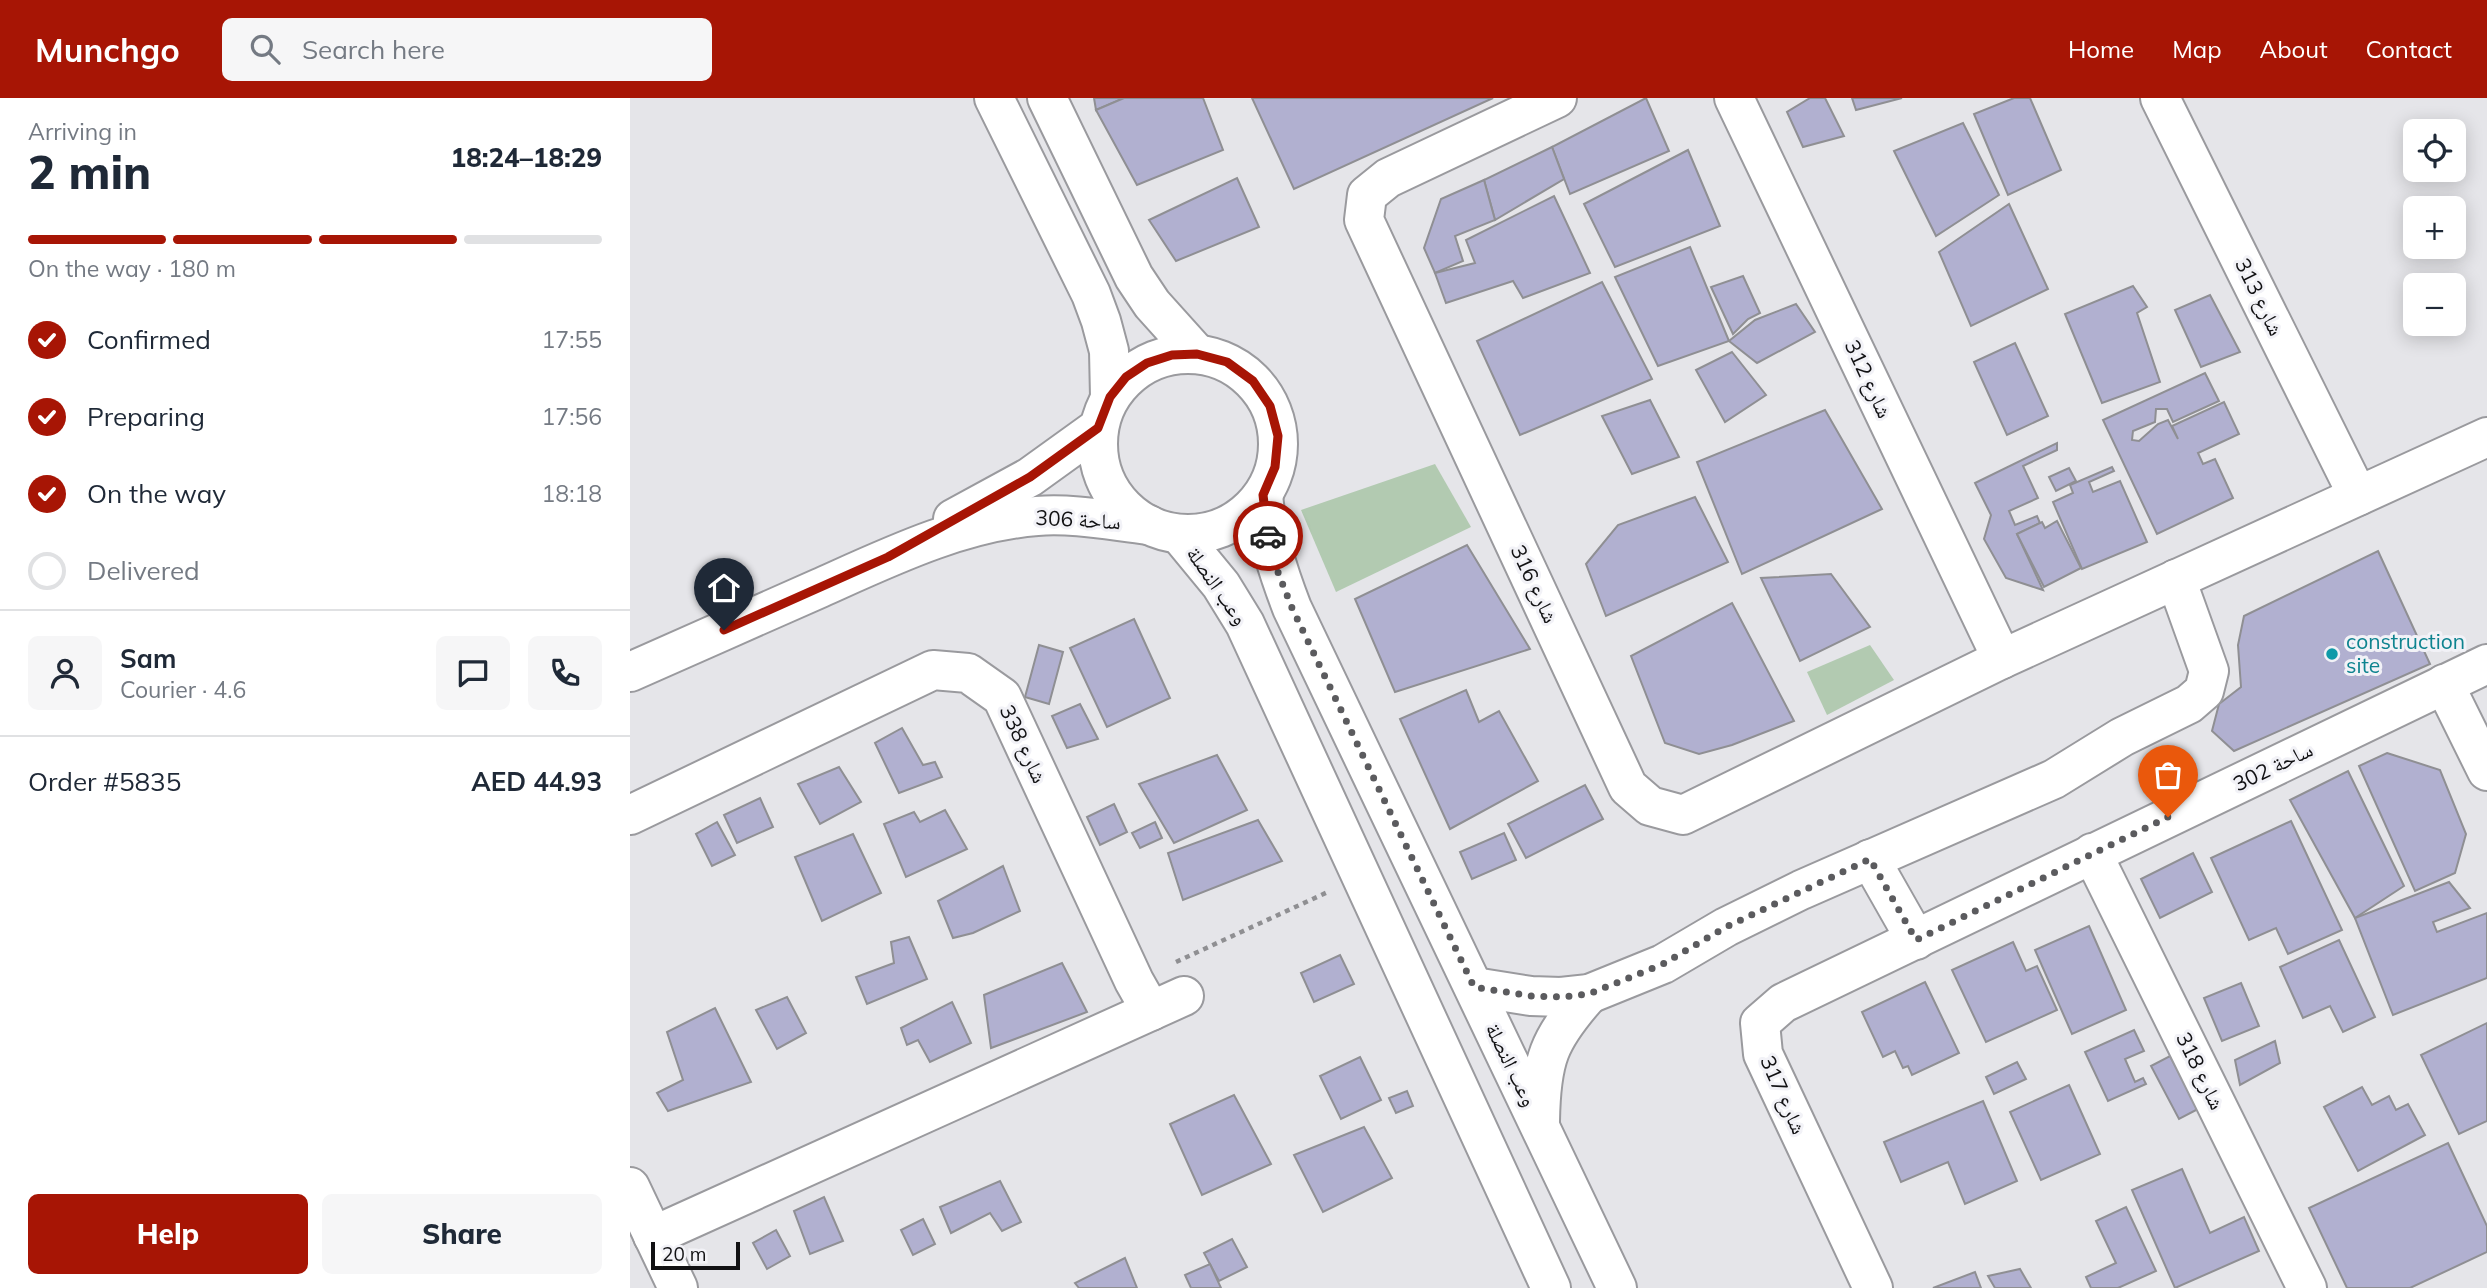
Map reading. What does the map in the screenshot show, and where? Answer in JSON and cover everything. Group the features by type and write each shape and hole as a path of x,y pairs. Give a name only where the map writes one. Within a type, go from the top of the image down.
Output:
{"street":[{"path":"994,98 1091,294 1101,321 1109,351 1098,457 1107,485 1125,509 1164,530 1211,531 1240,517 1263,495 1275,467 1278,436 1270,406 1253,381 1227,362 1197,354 1172,355 1147,363 1126,377 1104,412"},
{"path":"1047,98 1134,277 1152,304 1197,354"},
{"name":"شارع 316","path":"1558,98 1388,178 1367,195 1364,220 1628,787 1650,806 1683,815 2001,659"},
{"name":"شارع 312","path":"1734,98 2001,659"},
{"name":"شارع 313","path":"2160,98 2358,496"},
{"name":"ساحة 306","path":"888,557 1030,477 1104,412"},
{"path":"2001,659 2487,437"},
{"name":"وعب النصلة","path":"1263,495 1267,532 1276,567 1292,608 1617,1288"},
{"name":"ساحة 306","path":"630,672 888,557 955,533 998,522 1039,516 1084,517 1164,530"},
{"name":"وعب النصلة","path":"1164,530 1221,585 1245,624 1551,1288"},
{"path":"1474,987 1531,996 1589,994 1663,964 1726,927 1870,859 2053,779 2122,737 2198,699 2204,691 2209,671 2176,579"},
{"name":"ساحة 302","path":"1916,940 2487,664"},
{"name":"شارع 338","path":"630,815 933,670 968,673 1002,697 1156,996"},
{"path":"2444,684 2487,771"},
{"name":"شارع 318","path":"2092,853 2307,1288"},
{"path":"1870,859 1916,940"},
{"name":"شارع 317","path":"1872,1288 1763,1054 1760,1023 1783,1003 1916,940"},
{"path":"1539,1124 1540,1087 1547,1053 1564,1022 1589,994"},
{"path":"653,1236 1156,996"},
{"path":"630,1187 678,1288"}],"path":[{"path":"1156,996 1362,876"}],"green space":[{"path":"1435,464 1471,527 1336,592 1301,510"},
{"path":"1870,645 1894,680 1827,715 1807,672"}],"building":[{"path":"1094,98 1124,98 1096,110"},
{"path":"1124,98 1203,98 1223,150 1137,185 1096,110"},
{"path":"1252,98 1493,98 1294,189"},
{"path":"1646,98 1669,151 1570,194 1552,147"},
{"path":"1810,98 1825,98 1844,136 1803,147 1787,112"},
{"path":"1852,98 1902,98 1856,110"},
{"path":"2014,98 2030,98 2061,170 2008,195 1974,114"},
{"path":"1963,123 1999,195 1936,236 1894,151"},
{"path":"1552,147 1564,179 1495,220 1484,180"},
{"path":"1688,150 1720,226 1615,267 1584,204"},
{"path":"1237,178 1259,227 1176,261 1149,220"},
{"path":"1484,180 1495,220 1455,236 1463,261 1435,273 1424,248 1441,199"},
{"path":"1554,196 1590,273 1523,298 1513,281 1446,303 1435,273 1475,263 1466,240"},
{"path":"2009,204 2048,289 1971,326 1939,252"},
{"path":"1690,247 1729,341 1658,366 1615,277"},
{"path":"1743,276 1760,313 1748,319 1733,334 1711,287"},
{"path":"1602,282 1652,379 1520,435 1477,341"},
{"path":"2133,286 2147,307 2137,313 2160,382 2102,403 2065,314"},
{"path":"2210,295 2240,352 2201,367 2175,310"},
{"path":"1796,304 1815,332 1757,363 1729,341 1755,320"},
{"path":"2015,343 2048,416 2007,435 1974,362"},
{"path":"1732,352 1766,395 1725,422 1696,370"},
{"path":"2205,373 2219,401 2173,422 2167,409 2156,409 2155,422 2133,431 2132,440 2139,441 2158,424 2168,420 2178,439 2172,426 2224,402 2239,434 2198,453 2203,464 2215,459 2233,498 2157,534 2103,420"},
{"path":"1650,400 1679,457 1632,474 1602,416"},
{"path":"1825,410 1882,509 1742,574 1697,462"},
{"path":"2057,443 2057,450 2023,466 2038,498 2009,511 2015,525 2037,516 2040,523 2017,534 2043,590 2006,578 1984,539 1991,515 1975,483"},
{"path":"2112,467 2114,471 2089,482 2093,492 2120,481 2147,542 2082,569 2053,502 2073,493 2070,485"},
{"path":"2069,468 2076,481 2056,491 2049,477"},
{"path":"1695,497 1728,562 1606,616 1586,564 1618,525"},
{"path":"2057,521 2081,568 2044,587 2017,534 2042,522 2045,528"},
{"path":"1467,545 1530,649 1395,692 1355,599"},
{"name":"construction site","path":"2378,551 2430,664 2234,751 2212,731 2219,704 2241,687 2238,645 2244,616"},
{"path":"1831,574 1870,627 1800,661 1761,578"},
{"path":"1732,603 1794,721 1732,745 1699,754 1665,743 1631,656"},
{"path":"1134,619 1170,698 1107,727 1070,648"},
{"path":"1039,645 1063,652 1049,704 1025,697"},
{"path":"1466,690 1479,722 1499,711 1538,781 1450,829 1400,719"},
{"path":"1080,704 1098,739 1067,748 1052,716"},
{"path":"902,728 923,765 935,762 942,777 899,793 875,743"},
{"path":"2387,753 2440,770 2466,834 2455,873 2415,891 2359,766"},
{"path":"1217,755 1247,810 1174,843 1139,784"},
{"path":"839,767 861,802 820,824 798,784"},
{"path":"2348,771 2404,886 2355,918 2290,800"},
{"path":"1585,785 1603,819 1526,858 1508,824"},
{"path":"760,798 773,827 737,843 724,815"},
{"path":"1114,804 1127,832 1100,845 1087,817"},
{"path":"945,810 967,849 906,877 884,824 914,812 920,822"},
{"path":"1258,820 1282,861 1183,900 1168,853"},
{"path":"2291,821 2342,930 2288,954 2276,928 2249,940 2211,858"},
{"path":"717,822 735,855 712,866 696,834"},
{"path":"1155,822 1162,838 1140,848 1132,833"},
{"path":"1504,833 1516,860 1472,879 1460,852"},
{"path":"853,834 881,893 822,921 795,857"},
{"path":"2193,853 2212,892 2160,918 2141,879"},
{"path":"1003,866 1020,911 973,933 953,938 938,901"},
{"path":"2449,882 2470,908 2433,922 2437,932 2487,913 2487,978 2393,1015 2355,918"},
{"path":"2089,926 2126,1010 2072,1034 2035,950"},
{"path":"909,937 927,979 867,1004 856,977 894,963 891,942"},
{"path":"2339,940 2375,1017 2343,1032 2330,1006 2303,1018 2280,967"},
{"path":"2013,942 2026,971 2037,966 2057,1010 1986,1042 1952,970"},
{"path":"1340,955 1354,984 1314,1002 1301,973"},
{"path":"1062,963 1087,1012 991,1048 984,995"},
{"path":"1925,982 1959,1053 1912,1075 1908,1066 1903,1068 1895,1051 1883,1057 1862,1012"},
{"path":"2241,983 2259,1026 2222,1041 2204,998"},
{"path":"787,997 806,1033 777,1049 756,1010"},
{"path":"952,1002 971,1043 930,1062 918,1040 907,1045 901,1028"},
{"path":"715,1008 751,1082 668,1111 657,1093 683,1080 667,1032"},
{"path":"2487,1023 2487,1121 2459,1134 2421,1055"},
{"path":"2134,1030 2144,1051 2125,1059 2135,1082 2143,1078 2146,1084 2108,1101 2085,1052"},
{"path":"2275,1041 2280,1063 2240,1085 2235,1060"},
{"path":"2170,1056 2198,1109 2179,1119 2151,1066"},
{"path":"1360,1057 1381,1100 1341,1119 1320,1076"},
{"path":"2017,1062 2026,1079 1994,1094 1986,1077"},
{"path":"2069,1085 2100,1154 2041,1180 2010,1112"},
{"path":"2362,1087 2372,1105 2389,1096 2396,1110 2408,1104 2425,1135 2358,1171 2324,1107"},
{"path":"1407,1091 1413,1106 1396,1113 1389,1098"},
{"path":"1234,1095 1271,1164 1202,1195 1170,1124"},
{"path":"1983,1101 2017,1181 1965,1204 1948,1162 1901,1182 1884,1142"},
{"path":"1364,1127 1392,1178 1323,1212 1294,1155"},
{"path":"2448,1143 2487,1226 2487,1252 2410,1288 2347,1288 2309,1208"},
{"path":"2182,1169 2210,1233 2244,1217 2259,1251 2175,1288 2132,1190"},
{"path":"1000,1181 1021,1222 1002,1231 990,1213 951,1233 940,1207"},
{"path":"824,1197 843,1241 810,1254 794,1211"},
{"path":"2126,1207 2156,1271 2118,1288 2091,1288 2086,1277 2116,1263 2096,1221"},
{"path":"923,1219 935,1244 913,1255 901,1230"},
{"path":"776,1230 790,1256 767,1269 753,1243"},
{"path":"1232,1239 1247,1267 1219,1281 1204,1253"},
{"path":"1125,1258 1137,1288 1079,1288 1075,1283"},
{"path":"1210,1264 1221,1288 1191,1288 1185,1275"},
{"path":"2020,1269 2031,1288 1995,1288 1988,1276"},
{"path":"1975,1272 1981,1288 1933,1288"}],"way so far":[{"path":"1268,536 1276,567 1292,608 1474,987 1531,996 1589,994 1663,964 1726,927 1870,859 1916,940 2168,817"}],"place":[{"name":"construction site","path":"2332,654"}],"route":[{"path":"724,630 888,557 1030,477 1098,428 1110,397 1126,377 1147,363 1172,355 1197,354 1227,362 1253,381 1270,406 1278,436 1275,467 1263,495 1268,536"}]}
